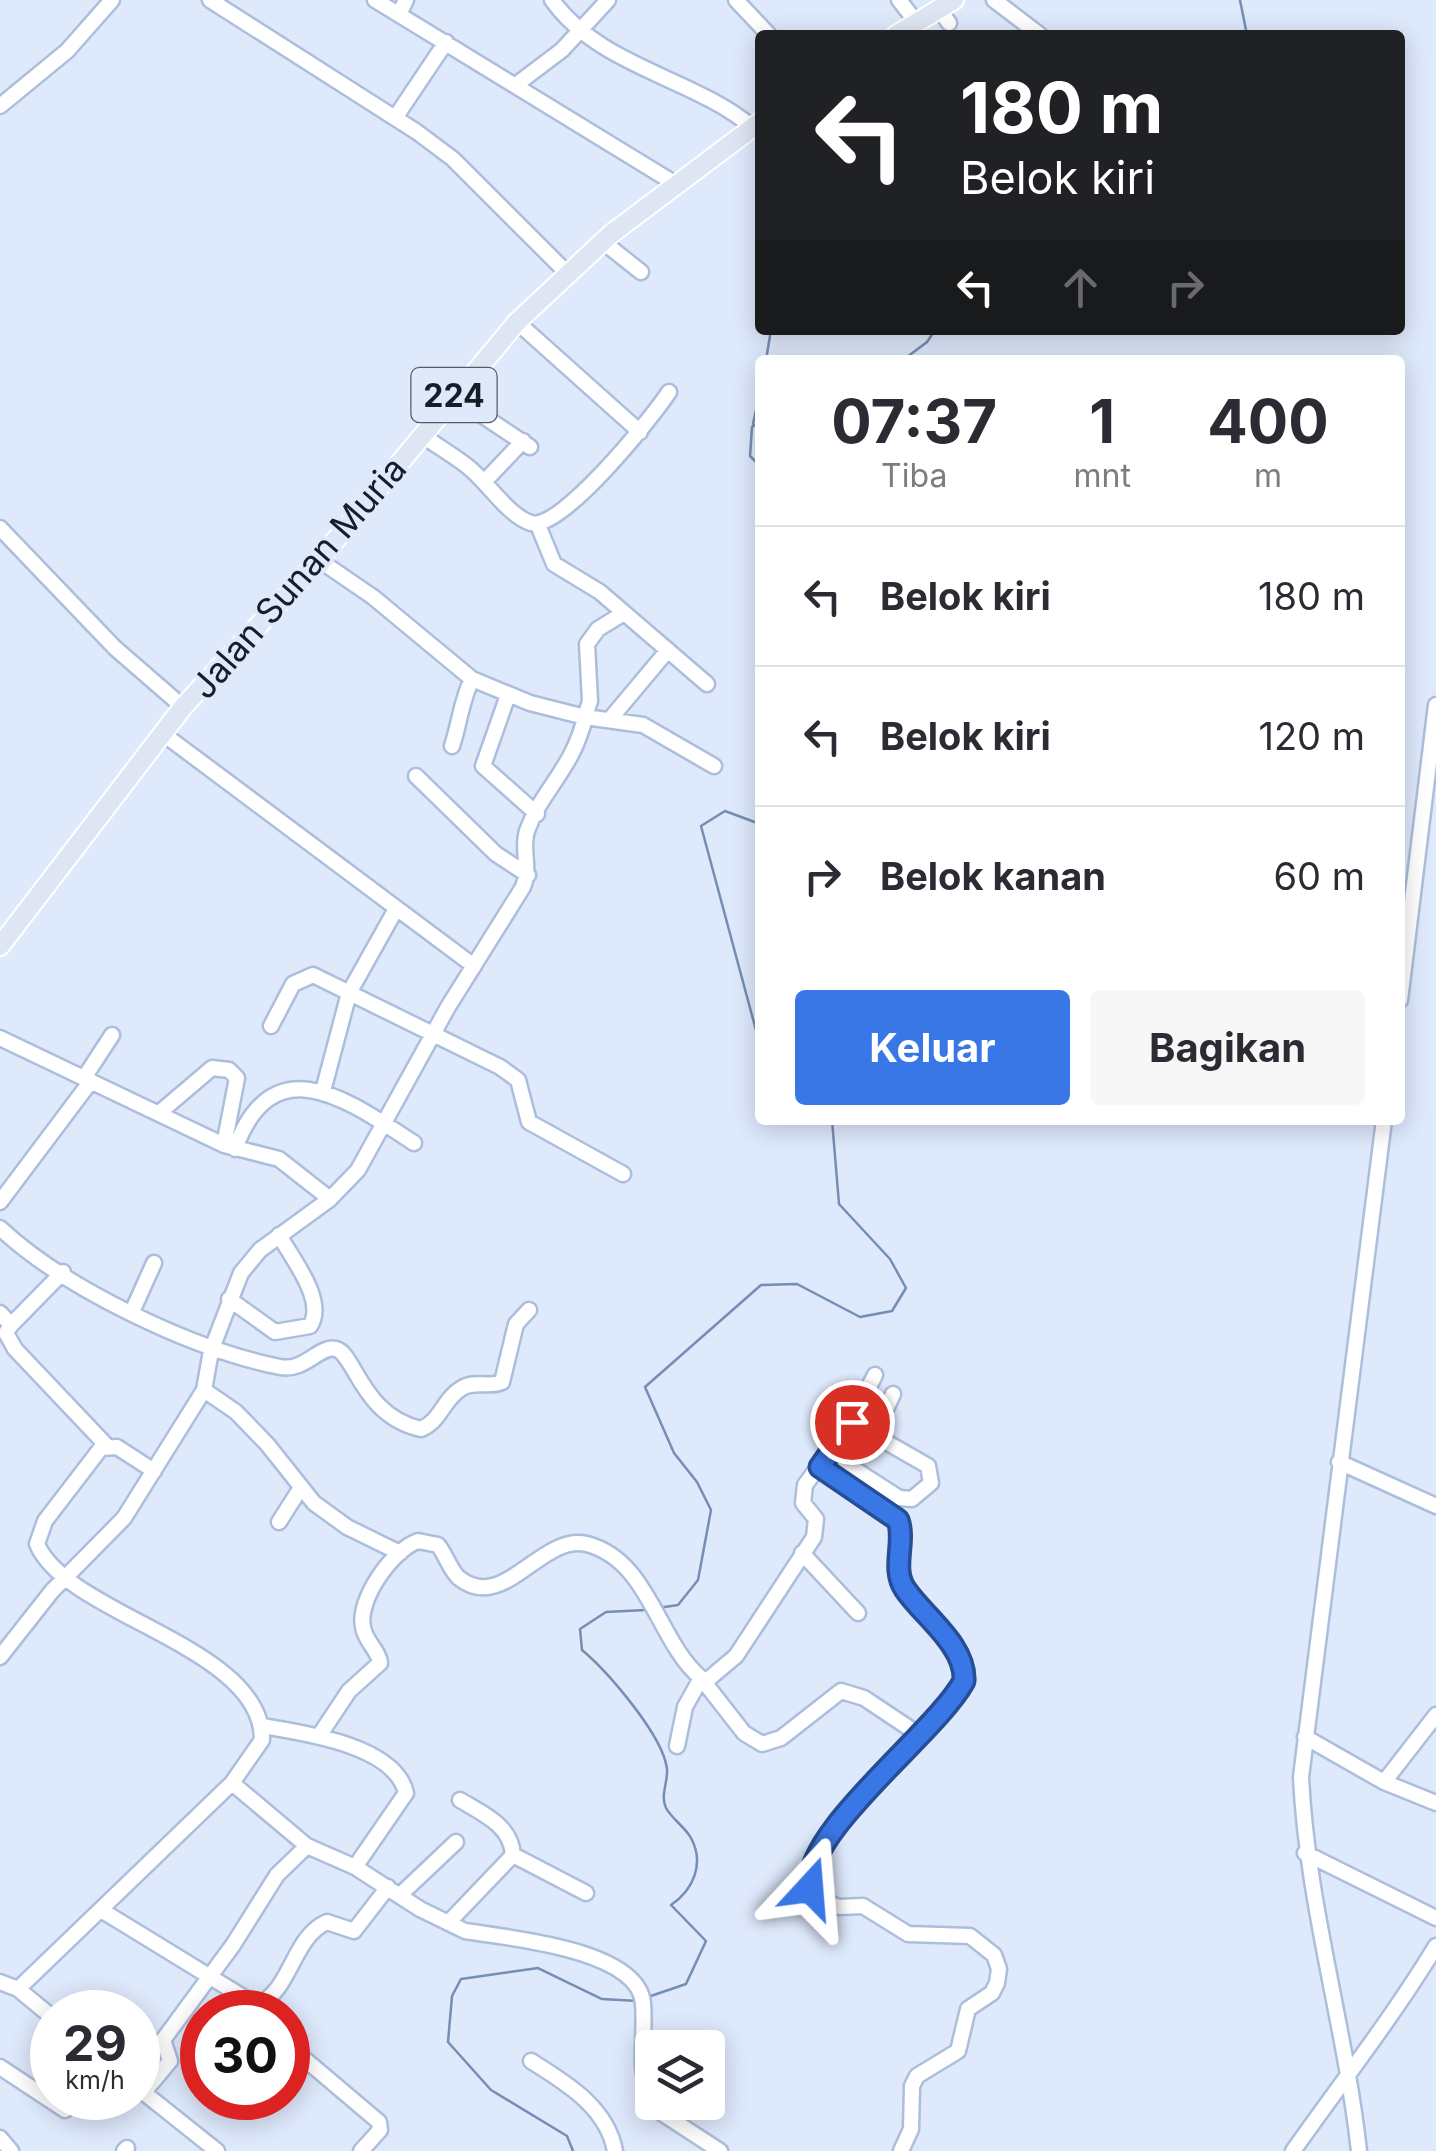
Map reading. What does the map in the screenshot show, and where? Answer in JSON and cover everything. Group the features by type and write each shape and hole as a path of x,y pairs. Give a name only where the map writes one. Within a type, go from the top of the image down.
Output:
{"main road":[{"path":"905,30 948,11"},
{"name":"Jalan Sunan Muria","path":"183,706 319,560 453,396 566,272 674,183 755,125"},
{"name":"224","path":"0,946 183,706"}],"street":[{"path":"0,106 67,51 112,0"},
{"path":"210,0 230,4 452,159 566,272"},
{"path":"375,0 403,7 446,42 674,183"},
{"path":"552,0 611,51 755,123"},
{"path":"517,84 562,50 608,0"},
{"path":"736,0 764,30"},
{"path":"899,0 917,23"},
{"path":"994,0 1033,30"},
{"path":"395,118 446,42"},
{"path":"602,242 640,272"},
{"path":"517,322 640,432"},
{"path":"422,435 485,482 521,518 538,525 548,523 575,501 640,432 669,392"},
{"path":"453,396 526,444 485,482"},
{"path":"538,525 554,564 624,614 707,684"},
{"path":"0,528 115,648 183,706"},
{"path":"319,560 372,597 472,679 508,696 586,717 643,725 714,766"},
{"path":"0,1657 66,1577 124,1518 154,1471 204,1390 212,1351 241,1273 279,1236 330,1199 358,1170 386,1125 433,1036 498,932 528,875 526,834 578,751 590,701 587,644 598,629 624,614"},
{"path":"611,718 668,650"},
{"path":"452,746 460,706 472,679"},
{"path":"508,696 483,766 537,814"},
{"path":"1405,959 1436,705"},
{"path":"162,733 474,966"},
{"path":"416,776 496,854 528,875"},
{"path":"323,1091 349,994 396,909"},
{"path":"271,1026 293,984 306,974 511,1074 523,1093 522,1110 529,1122 623,1174"},
{"path":"0,1202 88,1079 112,1035"},
{"path":"0,1038 229,1147 294,1166 330,1199"},
{"path":"159,1113 212,1068 229,1070 236,1078 229,1147"},
{"path":"229,1147 250,1114 271,1094 323,1091 414,1143"},
{"path":"1360,2151 1350,2067 1305,1853 1302,1777 1383,1125"},
{"path":"0,1228 62,1272 212,1351 286,1368 305,1365 327,1349 337,1349 346,1355 357,1381 382,1411 421,1429 434,1423 458,1390 472,1383 502,1382 516,1324 529,1310"},
{"path":"229,1299 275,1332 310,1326 316,1310 309,1288 279,1236"},
{"path":"132,1312 154,1263"},
{"path":"62,1272 5,1319 6,1333 15,1349 106,1445 128,1452 154,1471"},
{"path":"677,1746 685,1708 703,1680 736,1656 774,1603 816,1528 802,1494 852,1422 875,1375"},
{"path":"204,1390 236,1412 268,1444 300,1488 347,1527 400,1552"},
{"path":"874,1434 893,1394"},
{"path":"830,1454 899,1498 912,1499 931,1483 928,1466 852,1422"},
{"path":"18,1989 232,1782 262,1740 260,1715 232,1679 66,1577 41,1555 37,1544 40,1532 106,1445"},
{"path":"1339,1462 1436,1506"},
{"path":"820,1467 898,1520 901,1585 931,1618 965,1671 960,1689 839,1823 808,1876 815,1898 827,1905 862,1906 908,1934 970,1936 994,1956 999,1969 992,1993 964,2016 958,2051 917,2076 912,2086 911,2129 901,2151"},
{"path":"278,1522 300,1488"},
{"path":"318,1736 349,1691 380,1664 379,1655 363,1633 361,1617 379,1580 400,1552 418,1540 438,1545 455,1573 478,1585 512,1579 564,1545 589,1545 620,1563 649,1598 673,1642 744,1733 762,1744 782,1738 840,1691 864,1698 918,1734"},
{"path":"802,1553 858,1614"},
{"path":"1384,1782 1436,1716"},
{"path":"262,1726 318,1736 365,1754 396,1775 406,1788 398,1810 355,1867"},
{"path":"1305,1736 1384,1782 1436,1802"},
{"path":"232,1782 308,1846 355,1867 448,1923 465,1931 587,1955 630,1976 642,1999 641,2030"},
{"path":"448,1923 513,1855 512,1841 504,1830 460,1800"},
{"path":"274,1990 311,1932 328,1922 354,1930 394,1891 456,1842"},
{"path":"160,2071 170,2061 163,2040 212,1974 266,1889 308,1846"},
{"path":"1305,1853 1436,1918"},
{"path":"513,1855 586,1893"},
{"path":"102,1910 212,1974 232,1990"},
{"path":"1293,2151 1350,2067 1408,1993 1436,1946"},
{"path":"0,1982 30,1999"},
{"path":"531,2061 564,2081 594,2109 612,2136 615,2151"},
{"path":"310,2064 379,2122 380,2130 362,2151"},
{"path":"0,2067 30,2087"},
{"path":"160,2105 217,2151"},
{"path":"672,2120 720,2151"},
{"path":"0,2138 11,2151"}],"waterway":[{"path":"1240,0 1246,30"},
{"path":"767,355 770,335"},
{"path":"910,355 932,335"},
{"path":"753,424 755,415"},
{"path":"755,425 750,456 755,461"},
{"path":"755,822 725,811 701,826 755,1026"},
{"path":"658,1608 678,1605 698,1580 711,1510 697,1482 674,1453 645,1387 761,1285 797,1284 860,1317 892,1311 906,1288 890,1259 839,1204 832,1125"},
{"path":"645,1610 606,1612 580,1629 582,1650 619,1688 656,1739 667,1769 666,1808 691,1838 697,1857 691,1884 671,1905 706,1941 686,1984 645,1998"},
{"path":"573,2151 567,2136 491,2090 448,2042 452,1996 461,1979 538,1968 602,1999 638,2001"}],"route":[{"path":"810,1888 808,1876 839,1823 960,1689 965,1671 931,1618 901,1585 898,1520 891,1511 820,1467 852,1422"}]}
